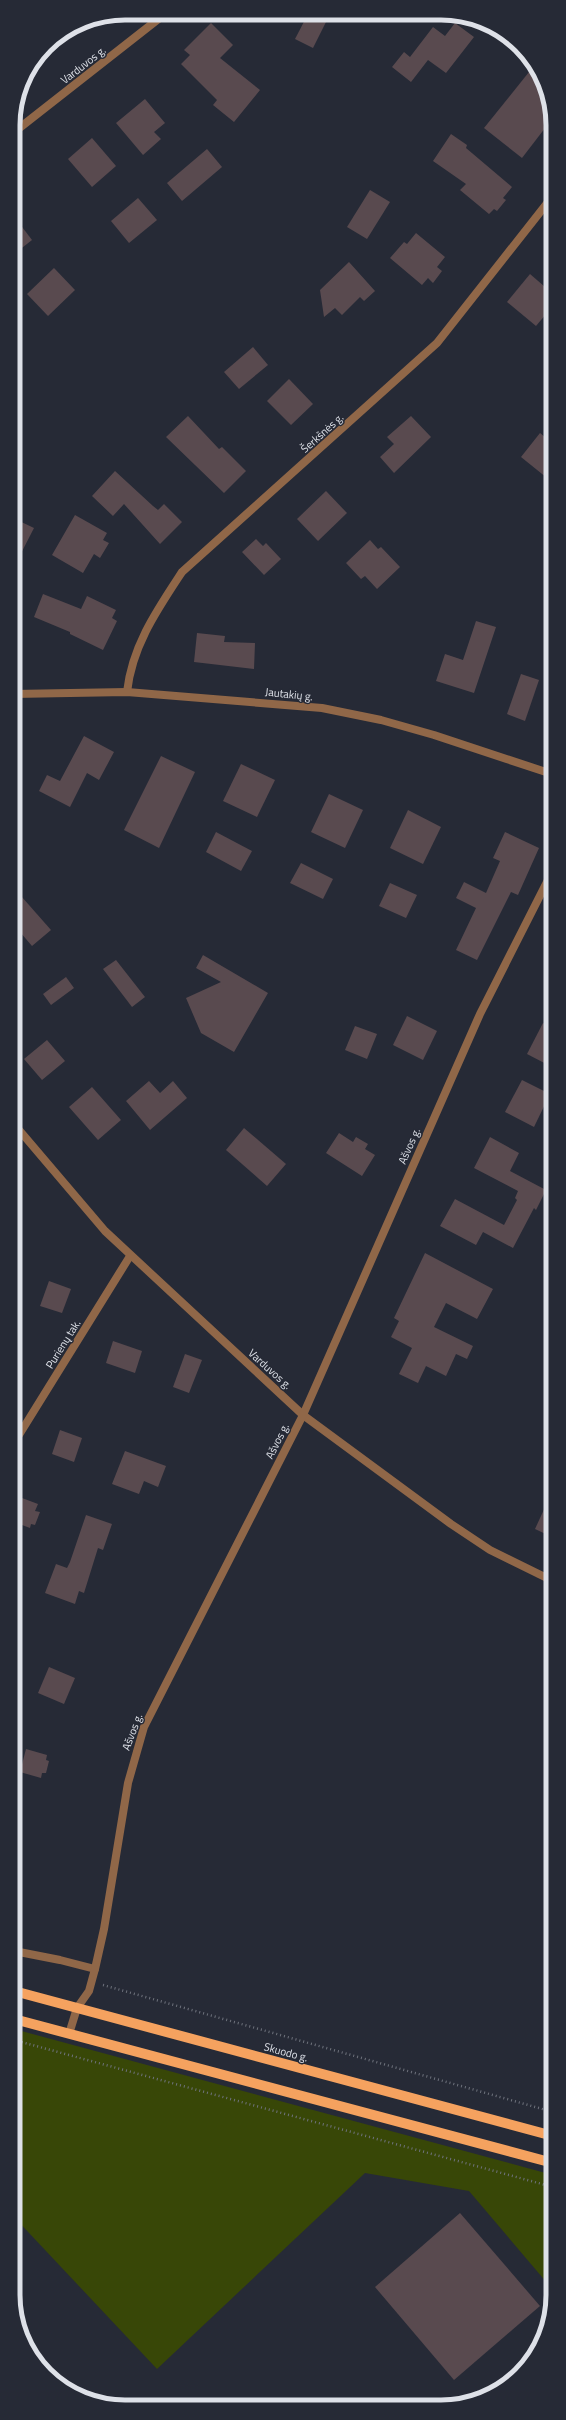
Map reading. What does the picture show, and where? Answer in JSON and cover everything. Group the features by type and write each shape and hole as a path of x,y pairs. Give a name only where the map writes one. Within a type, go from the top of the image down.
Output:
{"main road":[{"name":"Skuodo g.","path":"20,1993 546,2134"},
{"path":"20,2022 546,2162"}],"street":[{"name":"Varduvos g.","path":"20,128 157,20"},
{"name":"Šerkšnės g.","path":"127,692 129,675 139,643 153,617 182,572 438,343 546,205"},
{"name":"Jautakių g.","path":"20,694 127,692 232,699 322,708 434,735 546,772"},
{"name":"Ašvos g.","path":"69,2034 77,2008 89,1991 95,1969 104,1929 128,1783 144,1727 303,1415 480,1014 546,884"},
{"name":"Varduvos g.","path":"20,1131 78,1202 130,1256 303,1415 477,1541 546,1578"},
{"name":"Purienų tak.","path":"20,1433 130,1256"},
{"path":"20,1952 95,1969"}],"path":[{"path":"91,1982 546,2110"},
{"path":"20,2042 546,2185"}],"green space":[{"path":"20,2031 546,2173 546,2282 469,2191 365,2173 157,2369 20,2223"}],"building":[{"path":"305,20 327,20 313,48 295,39"},
{"path":"211,23 233,45 220,58 260,90 234,122 213,105 217,100 181,64 190,55 184,50"},
{"path":"455,23 474,37 446,73 428,60 411,82 392,67 404,52 410,57 433,27 445,36"},
{"path":"529,72 533,75 542,98 546,127 522,158 484,128"},
{"path":"145,99 165,123 154,132 161,139 143,155 116,123"},
{"path":"451,134 467,145 466,148 512,187 503,198 506,200 497,211 494,209 489,214 460,190 466,184 433,161"},
{"path":"92,138 116,166 92,187 68,159"},
{"path":"207,149 222,167 182,201 167,183"},
{"path":"370,190 390,202 367,239 347,227"},
{"path":"138,198 157,220 129,243 111,221"},
{"path":"20,224 32,240 20,249"},
{"path":"416,233 445,257 437,267 442,271 433,283 428,278 422,285 390,258 404,242 407,244"},
{"path":"349,262 375,291 364,301 360,297 342,315 335,308 324,317 320,290"},
{"path":"54,268 75,290 48,316 27,294"},
{"path":"530,274 546,288 546,314 536,326 507,302"},
{"path":"253,347 268,365 239,389 224,372"},
{"path":"289,379 313,404 291,425 267,401"},
{"path":"188,416 219,449 222,447 246,471 224,493 166,437"},
{"path":"411,416 431,437 394,473 380,457 394,444 387,437"},
{"path":"540,433 546,438 546,477 521,457"},
{"path":"115,471 158,510 164,504 182,522 160,544 124,504 113,516 92,496"},
{"path":"326,491 347,513 318,541 297,519"},
{"path":"75,515 107,533 103,540 109,543 100,558 94,554 83,573 52,555"},
{"path":"20,521 34,528 20,555"},
{"path":"256,539 263,546 266,543 281,559 264,575 242,552"},
{"path":"370,540 378,549 381,547 400,567 377,589 365,576 361,579 346,563"},
{"path":"43,594 81,609 87,596 116,610 112,618 117,621 103,650 70,634 70,632 34,617"},
{"path":"476,621 496,627 474,693 436,681 445,654 463,660"},
{"path":"197,633 225,636 224,642 255,643 254,669 194,662"},
{"path":"521,674 539,680 525,721 507,714"},
{"path":"84,736 114,752 99,780 87,773 70,807 39,791 47,775 60,781"},
{"path":"161,756 195,772 159,848 124,830"},
{"path":"241,764 275,780 257,817 223,801"},
{"path":"329,794 363,810 345,848 311,832"},
{"path":"408,810 441,827 423,864 390,848"},
{"path":"216,832 252,851 241,871 206,852"},
{"path":"505,832 539,848 518,895 511,892 477,960 456,950 476,908 456,898 464,882 486,893 500,861 493,858"},
{"path":"301,863 333,879 323,899 290,883"},
{"path":"390,883 417,895 406,918 379,906"},
{"path":"20,895 51,930 32,946 20,932"},
{"path":"203,955 268,993 234,1052 201,1033 186,998 221,982 196,968"},
{"path":"116,960 145,997 132,1007 103,969"},
{"path":"66,977 74,988 51,1005 43,994"},
{"path":"407,1016 437,1031 423,1060 393,1045"},
{"path":"543,1023 546,1025 546,1064 527,1054"},
{"path":"355,1026 377,1034 367,1059 345,1050"},
{"path":"47,1040 65,1061 42,1080 24,1059"},
{"path":"522,1080 546,1092 546,1102 534,1127 505,1112"},
{"path":"149,1081 160,1093 173,1081 187,1098 150,1130 126,1101"},
{"path":"92,1087 121,1120 98,1140 69,1107"},
{"path":"244,1128 286,1164 267,1186 226,1150"},
{"path":"339,1133 353,1142 356,1137 368,1144 365,1149 375,1155 362,1176 326,1153"},
{"path":"490,1137 519,1153 510,1171 546,1190 536,1210 534,1208 513,1248 483,1232 476,1245 440,1226 455,1199 504,1225 517,1200 515,1198 518,1191 474,1168"},
{"path":"425,1253 493,1289 477,1319 446,1303 434,1327 473,1346 467,1359 456,1354 446,1376 426,1366 418,1383 399,1374 412,1348 391,1337 399,1321 394,1318"},
{"path":"49,1281 71,1289 62,1313 40,1306"},
{"path":"113,1341 142,1351 135,1373 106,1363"},
{"path":"185,1354 202,1360 189,1393 173,1387"},
{"path":"60,1430 82,1438 74,1462 52,1454"},
{"path":"125,1451 166,1466 158,1487 144,1481 139,1494 112,1484"},
{"path":"20,1497 38,1504 35,1511 40,1512 35,1525 31,1524 30,1528 20,1524"},
{"path":"546,1505 546,1534 535,1529"},
{"path":"86,1515 112,1524 103,1550 98,1548 84,1593 79,1591 75,1604 45,1593 56,1564 67,1568"},
{"path":"49,1667 75,1678 64,1704 38,1693"},
{"path":"26,1749 47,1755 46,1760 49,1761 46,1773 42,1773 41,1778 20,1772"},
{"path":"460,2213 540,2306 454,2380 375,2287"}]}
